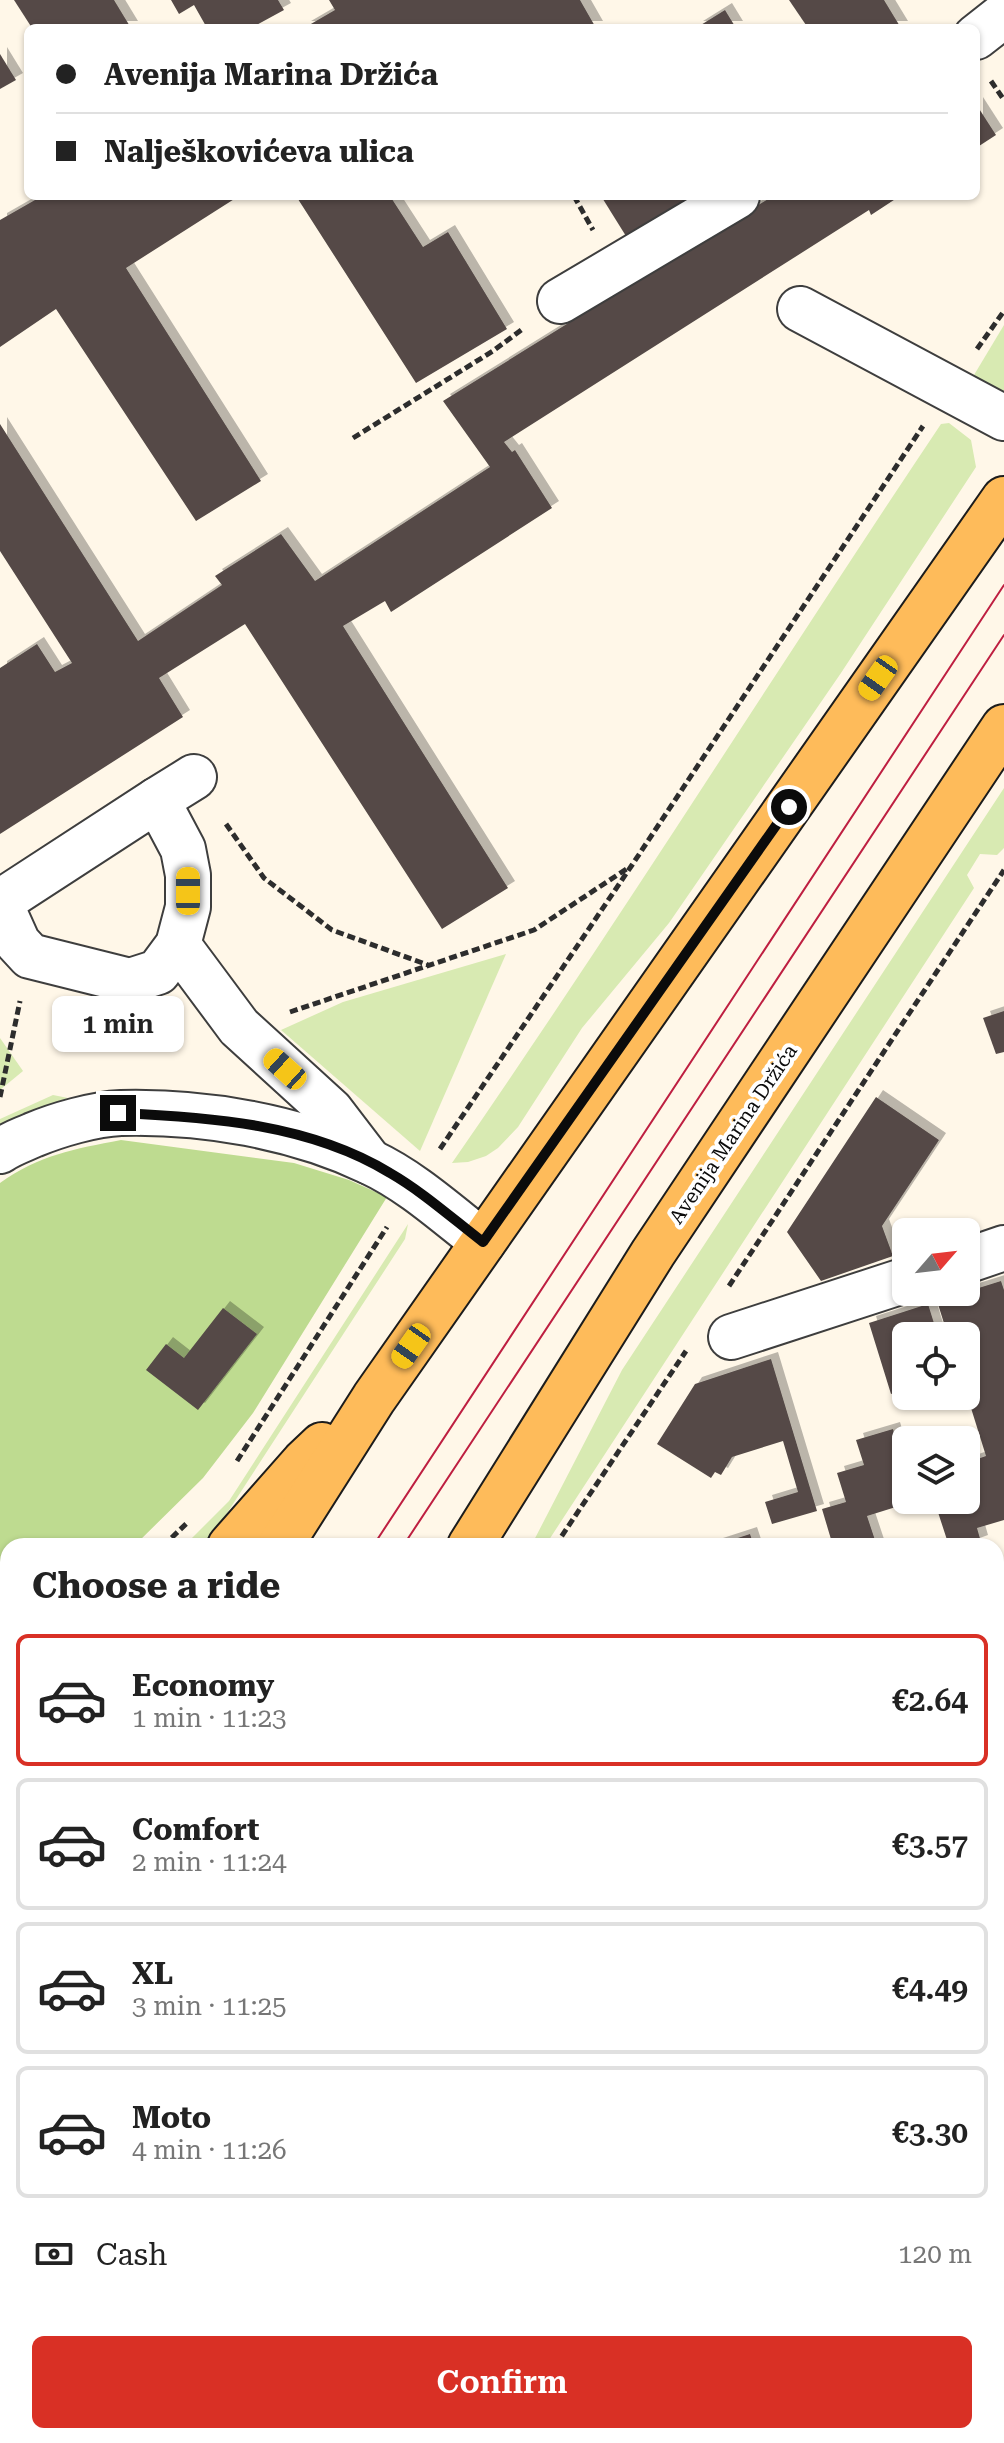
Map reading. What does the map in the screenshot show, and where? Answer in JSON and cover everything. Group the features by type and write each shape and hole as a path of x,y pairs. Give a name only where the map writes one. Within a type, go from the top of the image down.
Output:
{"main road":[{"path":"285,1538 374,1398 1004,499"},
{"name":"Avenija Marina Držića","path":"475,1538 662,1240 1004,727"},
{"path":"237,1538 304,1462 374,1398"}],"street":[{"path":"980,34 1004,15"},
{"path":"560,301 730,200"},
{"path":"800,309 1004,418"},
{"path":"157,800 183,849 188,875 188,907 178,945 158,972 130,981 30,956 18,943 0,903 157,800 194,777"},
{"path":"178,945 239,1027 331,1111 370,1162"},
{"path":"0,1151 52,1127 118,1113 232,1121 296,1136 370,1162 413,1188 483,1242"},
{"path":"980,1256 1004,1248"},
{"path":"711,1340 892,1284"}],"path":[{"path":"353,438 493,351 560,301"},
{"path":"433,1159 1004,311"},
{"path":"194,777 264,878 332,930 428,965"},
{"path":"281,1015 534,930 632,865"},
{"path":"725,1292 1004,870"},
{"path":"0,1098 30,956"},
{"path":"230,1473 393,1218"},
{"path":"561,1538 711,1340"},
{"path":"171,1538 193,1517"}],"green space":[{"path":"1004,325 1004,402 971,380"},
{"path":"949,423 971,440 976,467 841,673 669,923 582,1028 518,1127 486,1156 452,1163 941,424"},
{"path":"1004,788 1004,848 997,855 980,854 967,875 974,888 550,1538 535,1538 622,1370"},
{"path":"506,954 420,1151 281,1030 343,1002"},
{"path":"0,1038 23,1071 0,1090"},
{"path":"53,1095 68,1098 0,1127 0,1119"},
{"path":"121,1140 294,1163 349,1180 387,1197 253,1413 203,1478 142,1538 0,1538 0,1183 43,1159"},
{"path":"408,1224 405,1239 220,1524 209,1538 192,1538 229,1501"}],"building":[{"path":"14,0 114,0 129,24 29,24"},
{"path":"171,0 278,0 284,10 258,24 205,24 194,5 179,14"},
{"path":"329,0 580,0 594,24 311,24 335,10"},
{"path":"789,0 884,0 899,24 805,24"},
{"path":"725,10 734,24 702,24"},
{"path":"0,54 16,80 0,89"},
{"path":"980,110 996,135 980,145"},
{"path":"35,200 233,200 126,268 261,481 196,521 56,309 0,347 0,220"},
{"path":"299,200 393,200 423,247 448,232 507,329 416,383"},
{"path":"603,200 693,200 634,249"},
{"path":"767,200 894,200 871,215 869,210 504,442 512,452 515,450 552,508 391,612 385,601 343,626 508,888 442,929 245,624 159,678 183,717 0,834 0,668 37,644 55,672 72,663 0,551 0,424 138,641 222,585 215,576 281,534 315,581 490,467 443,401"},
{"path":"1004,1011 1004,1052 996,1054 983,1018"},
{"path":"876,1097 939,1140 882,1226 892,1256 821,1281 787,1232"},
{"path":"1001,1281 1004,1290 1004,1520 977,1528 980,1538 946,1538 939,1514 980,1514 980,1458 986,1456 980,1426 977,1426 972,1410 980,1410 980,1322 944,1322 939,1306 980,1306 980,1288"},
{"path":"922,1306 929,1306 934,1322 892,1322 891,1394 869,1323"},
{"path":"223,1308 257,1334 198,1410 146,1370 166,1344 184,1358"},
{"path":"771,1359 817,1511 772,1524 765,1502 798,1492 783,1441 732,1457 721,1475 715,1472 711,1478 657,1444 695,1384"},
{"path":"892,1429 892,1508 867,1516 874,1538 831,1538 822,1509 846,1502 837,1473 864,1465 856,1440"}],"tram line":[{"path":"378,1538 1004,585"},
{"path":"408,1538 1004,635"}],"route":[{"path":"118,1113 232,1121 336,1148 390,1173 483,1242 789,807"}]}
